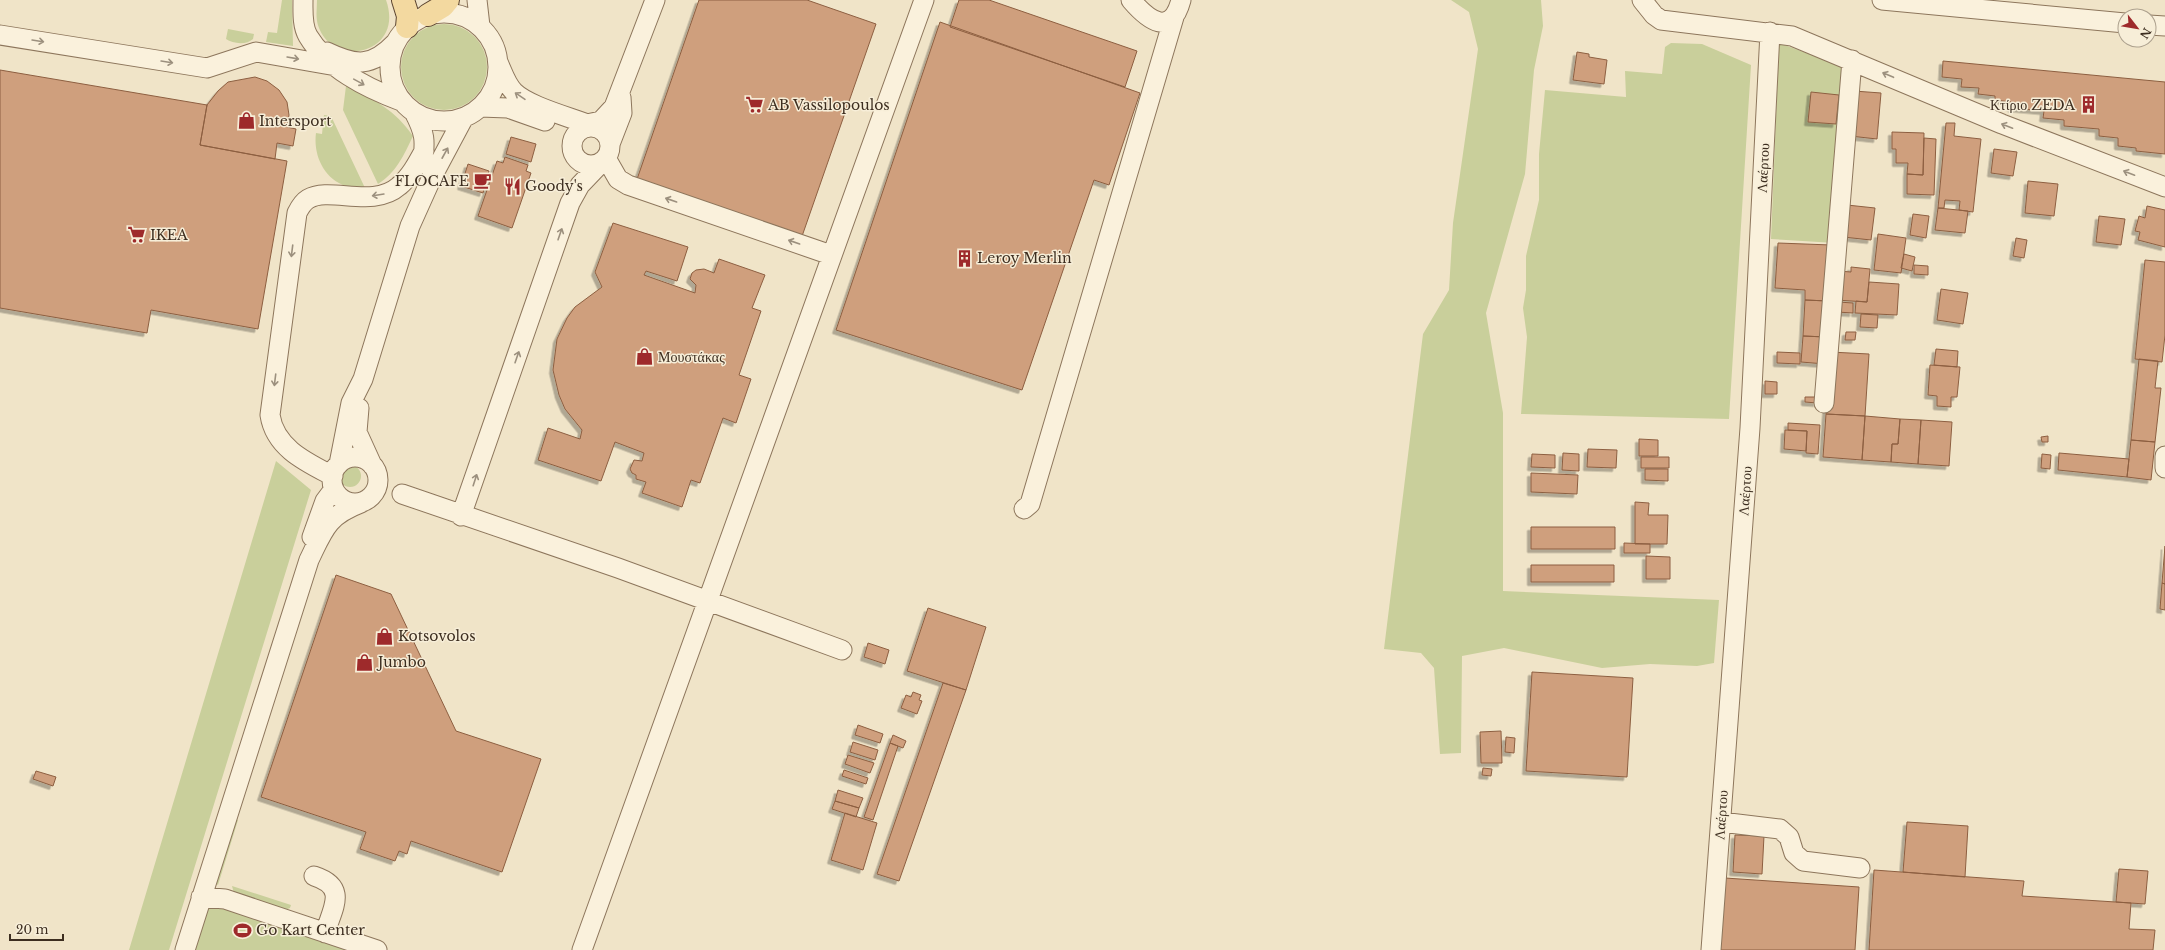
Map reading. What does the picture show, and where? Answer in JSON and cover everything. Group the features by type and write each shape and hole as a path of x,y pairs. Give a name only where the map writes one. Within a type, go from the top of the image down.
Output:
{"main road":[{"path":"401,35 408,16 407,7 403,0"},
{"path":"428,15 443,6 448,0"}],"street":[{"path":"303,0 303,20 308,36 336,66 362,83 430,119 447,121 464,117 480,107 494,86 498,62"},
{"path":"477,0 480,26"},
{"path":"573,140 584,128 601,121 606,117 620,92 655,0"},
{"path":"582,950 924,0"},
{"path":"1131,0 1150,19 1159,23 1167,22 1177,8"},
{"path":"1642,0 1653,8 1661,20 1669,22 1770,32 1792,36 2002,124 2165,187"},
{"path":"1882,0 1963,4 2017,13 2117,22"},
{"path":"2017,13 2031,0"},
{"path":"1024,509 1030,504 1177,8"},
{"path":"318,48 342,60 364,62 386,53 401,35 417,20 428,15 442,12 469,18 480,26 492,43 506,82 515,93 530,103 591,126 605,133 606,155 618,179 628,185 831,255"},
{"name":"Λαέρτου","path":"1711,950 1750,420 1770,32"},
{"path":"0,35 207,68 256,52 336,66"},
{"path":"371,484 358,432 357,420 363,379 410,226 425,140 423,129 391,79 389,66 401,35"},
{"path":"1824,403 1852,60"},
{"path":"462,516 570,203 580,185 606,155 622,113 620,92"},
{"path":"480,107 508,108 567,129 573,135 573,153 577,159 588,165 606,155"},
{"path":"410,226 432,177 464,117"},
{"path":"335,476 309,463 284,445 272,426 270,415 297,213 302,204 310,198 322,195 361,198 387,194 398,187 411,174 424,151"},
{"path":"309,560 310,544 316,524 335,476 351,403 363,379"},
{"path":"2165,456 2165,468"},
{"path":"371,484 348,502 337,495 335,476 352,458 359,458 371,484 389,495 402,494 462,516 618,568 842,650"},
{"path":"185,950 309,560 319,538 335,515 371,484"},
{"path":"1721,822 1780,829 1789,837 1794,853 1803,861 1860,868"},
{"path":"314,876 328,881 335,890 335,902 325,933"},
{"path":"201,897 226,899 377,950"}],"green space":[{"path":"282,0 292,0 293,46 266,42 268,32 277,33"},
{"path":"317,0 386,0 389,18 386,32 377,43 366,49 352,51 339,48 327,41 319,28 317,18"},
{"path":"1451,0 1541,0 1543,26 1534,70 1525,174 1486,313 1503,413 1503,591 1719,600 1714,663 1697,666 1650,664 1602,668 1504,648 1462,656 1461,753 1440,754 1434,668 1421,653 1384,649 1423,334 1449,290 1453,223 1478,49 1469,12"},
{"path":"444,24 460,27 468,31 480,43 484,51 487,67 484,83 480,91 468,103 460,107 444,110 428,107 420,103 408,91 404,83 401,67 404,51 408,43 420,31 428,27"},
{"path":"228,29 254,34 253,39 244,43 229,41 226,39"},
{"path":"1671,43 1702,44 1751,65 1729,419 1521,414 1527,337 1523,308 1526,290 1526,256 1539,200 1539,154 1545,90 1626,97 1625,71 1662,74 1665,47"},
{"path":"1779,43 1850,69 1835,243 1771,239"},
{"path":"346,86 383,106 399,119 413,136 403,157 395,169 378,184 343,110"},
{"path":"324,115 331,116 365,188 351,187 338,183 326,172 318,158 316,150 316,133 322,134"},
{"path":"276,461 311,490 169,950 129,950"},
{"path":"350,465 358,468 361,476 358,484 350,487 342,484 339,476 342,468"},
{"path":"235,819 238,820 218,885 215,883"},
{"path":"232,886 291,905 290,908 285,910 234,893"},
{"name":"Go Kart Center","path":"216,905 348,950 191,950 206,907"}],"building":[{"name":"AB Vassilopoulos","path":"699,0 807,0 876,24 800,242 635,185"},
{"path":"959,0 989,0 1137,51 1125,87 950,27"},
{"name":"Leroy Merlin","path":"940,22 1140,93 1109,185 1094,180 1022,390 836,330"},
{"path":"1577,52 1589,54 1589,57 1607,60 1604,84 1573,80"},
{"name":"Κτίριο ZEDA","path":"1943,61 2165,82 2165,154 2136,151 2136,148 2118,146 2118,138 2099,136 2099,129 2064,126 2064,120 2043,118 2044,111 2011,108 2011,102 1995,100 1995,96 1978,94 1979,88 1961,87 1962,79 1942,77"},
{"name":"IKEA","path":"0,70 207,105 200,145 287,161 258,329 151,310 147,333 0,308"},
{"name":"Intersport","path":"255,77 267,81 279,90 287,102 289,115 287,127 296,129 293,146 277,143 275,159 200,145 207,105 218,91 228,82"},
{"path":"1854,91 1881,93 1877,139 1850,136"},
{"path":"1811,92 1839,95 1836,124 1808,122"},
{"path":"1946,123 1955,123 1954,136 1981,139 1973,212 1959,210 1960,201 1945,200 1944,208 1938,208"},
{"path":"1892,132 1924,133 1923,175 1907,174 1908,163 1896,163 1896,149 1892,149"},
{"path":"511,137 536,144 531,162 506,154"},
{"path":"1924,138 1936,139 1934,195 1907,194 1907,174 1923,175"},
{"path":"1994,149 2017,152 2013,176 1991,173"},
{"path":"505,157 528,165 526,171 531,173 512,228 478,216 497,161 503,163"},
{"path":"468,164 489,171 483,193 461,186"},
{"path":"2028,181 2058,184 2054,216 2025,213"},
{"path":"1847,205 1875,208 1871,240 1843,237"},
{"path":"2147,206 2165,210 2165,247 2138,240 2140,232 2135,231 2139,216 2145,218"},
{"path":"1938,208 1968,211 1965,233 1935,230"},
{"path":"1913,214 1929,216 1926,238 1910,235"},
{"path":"2099,216 2125,219 2121,245 2096,242"},
{"path":"613,223 688,247 677,281 646,271 644,275 695,293 696,285 690,279 692,273 696,270 704,269 714,273 719,259 765,275 752,308 761,311 739,375 751,379 736,423 723,418 700,483 691,480 682,507 642,493 646,482 636,479 636,475 632,473 630,469 634,460 642,461 644,453 615,442 601,481 538,460 548,428 580,439 582,430 565,409 559,395 553,370 557,339 567,318 575,307 602,287 595,272"},
{"path":"1878,234 1906,238 1901,273 1874,270"},
{"path":"2016,238 2027,240 2024,258 2013,256"},
{"path":"1778,243 1831,245 1828,301 1805,300 1805,290 1775,288"},
{"path":"1904,254 1915,257 1912,271 1901,268"},
{"path":"2145,260 2165,262 2165,335 2162,362 2135,359"},
{"path":"1914,265 1928,266 1928,275 1914,274"},
{"path":"1851,267 1870,269 1867,302 1836,300 1838,271 1851,272"},
{"path":"1869,282 1899,284 1897,315 1855,313 1856,301 1867,302"},
{"path":"1941,289 1968,293 1963,324 1937,320"},
{"path":"1805,300 1828,301 1826,337 1803,336"},
{"path":"1838,302 1853,303 1853,313 1837,312"},
{"path":"1861,314 1878,315 1877,328 1860,327"},
{"path":"1846,332 1856,332 1855,340 1845,340"},
{"path":"1803,336 1826,337 1825,364 1801,362"},
{"path":"1936,349 1958,351 1957,367 1934,365"},
{"path":"1777,352 1800,353 1800,364 1777,363"},
{"path":"1830,352 1869,354 1865,416 1826,414"},
{"path":"2139,359 2158,361 2155,388 2161,388 2155,442 2131,440"},
{"path":"1930,365 1960,367 1957,397 1951,397 1951,407 1937,406 1937,396 1928,395"},
{"path":"1765,381 1777,382 1777,394 1765,394"},
{"path":"1805,397 1817,397 1817,403 1805,402"},
{"path":"1826,414 1865,416 1862,460 1823,457"},
{"path":"1865,416 1900,419 1898,444 1892,444 1891,462 1862,460"},
{"path":"1900,419 1921,420 1918,464 1891,462 1892,444 1898,444"},
{"path":"1921,420 1952,422 1949,466 1918,464"},
{"path":"1788,423 1820,425 1818,454 1806,453 1807,431 1788,430"},
{"path":"1785,430 1807,431 1806,451 1784,449"},
{"path":"2048,436 2048,442 2042,442 2041,437"},
{"path":"1639,439 1658,440 1658,456 1639,456"},
{"path":"2131,440 2155,442 2151,480 2127,477"},
{"path":"1588,449 1617,450 1616,468 1587,467"},
{"path":"1563,453 1579,454 1579,471 1562,470"},
{"path":"2059,453 2129,459 2127,477 2058,470"},
{"path":"1532,454 1555,455 1555,468 1531,467"},
{"path":"2042,454 2051,455 2050,469 2041,468"},
{"path":"1641,457 1669,457 1669,468 1641,468"},
{"path":"1645,469 1668,469 1668,481 1645,480"},
{"path":"1531,473 1578,475 1577,494 1531,492"},
{"path":"1635,502 1649,503 1648,515 1668,515 1667,544 1635,544"},
{"path":"1531,527 1615,527 1615,549 1531,549"},
{"path":"1624,543 1650,544 1650,553 1624,553"},
{"path":"2165,546 2165,584 2162,583"},
{"path":"1646,556 1670,557 1670,579 1646,579"},
{"path":"1531,565 1614,565 1614,582 1531,582"},
{"name":"Jumbo","path":"336,575 391,594 456,731 541,759 502,872 411,841 407,854 399,851 395,861 360,849 366,832 261,797"},
{"path":"2162,583 2165,584 2165,610 2160,609"},
{"path":"928,608 986,627 966,690 907,671"},
{"path":"868,643 889,650 885,664 864,657"},
{"path":"1532,672 1633,678 1627,777 1526,771"},
{"path":"943,683 966,690 899,881 877,874"},
{"path":"913,692 921,695 919,700 922,701 917,714 901,708 906,695 911,697"},
{"path":"858,725 883,734 880,743 855,735"},
{"path":"1501,731 1502,763 1481,763 1480,732"},
{"path":"893,735 906,741 903,748 890,743"},
{"path":"1506,737 1515,738 1514,753 1505,752"},
{"path":"853,742 878,750 875,760 850,752"},
{"path":"890,743 898,746 873,820 864,817"},
{"path":"848,755 874,763 870,773 845,764"},
{"path":"1483,768 1492,769 1491,776 1482,775"},
{"path":"844,770 868,778 866,784 842,776"},
{"path":"36,771 56,777 53,786 33,779"},
{"path":"838,790 863,798 859,808 835,801"},
{"path":"835,801 859,808 856,817 832,809"},
{"path":"845,813 877,823 863,870 831,860"},
{"path":"1907,822 1968,826 1965,877 1903,872"},
{"path":"1735,835 1764,836 1762,874 1733,872"},
{"path":"2119,869 2148,871 2145,904 2116,902"},
{"path":"1874,870 2024,881 2022,896 2131,903 2129,929 2155,930 2153,950 1869,950"},
{"path":"1725,878 1859,887 1855,950 1720,950"}],"place":[{"name":"AB Vassilopoulos","path":"755,105"},
{"name":"Κτίριο ZEDA","path":"2088,105"},
{"name":"Intersport","path":"246,121"},
{"name":"FLOCAFE","path":"482,181"},
{"name":"Goody's","path":"512,186"},
{"name":"IKEA","path":"137,235"},
{"name":"Leroy Merlin","path":"964,258"},
{"name":"Μουστάκας","path":"645,357"},
{"name":"Kotsovolos","path":"385,636"},
{"name":"Jumbo","path":"365,662"},
{"name":"Go Kart Center","path":"243,930"}]}
